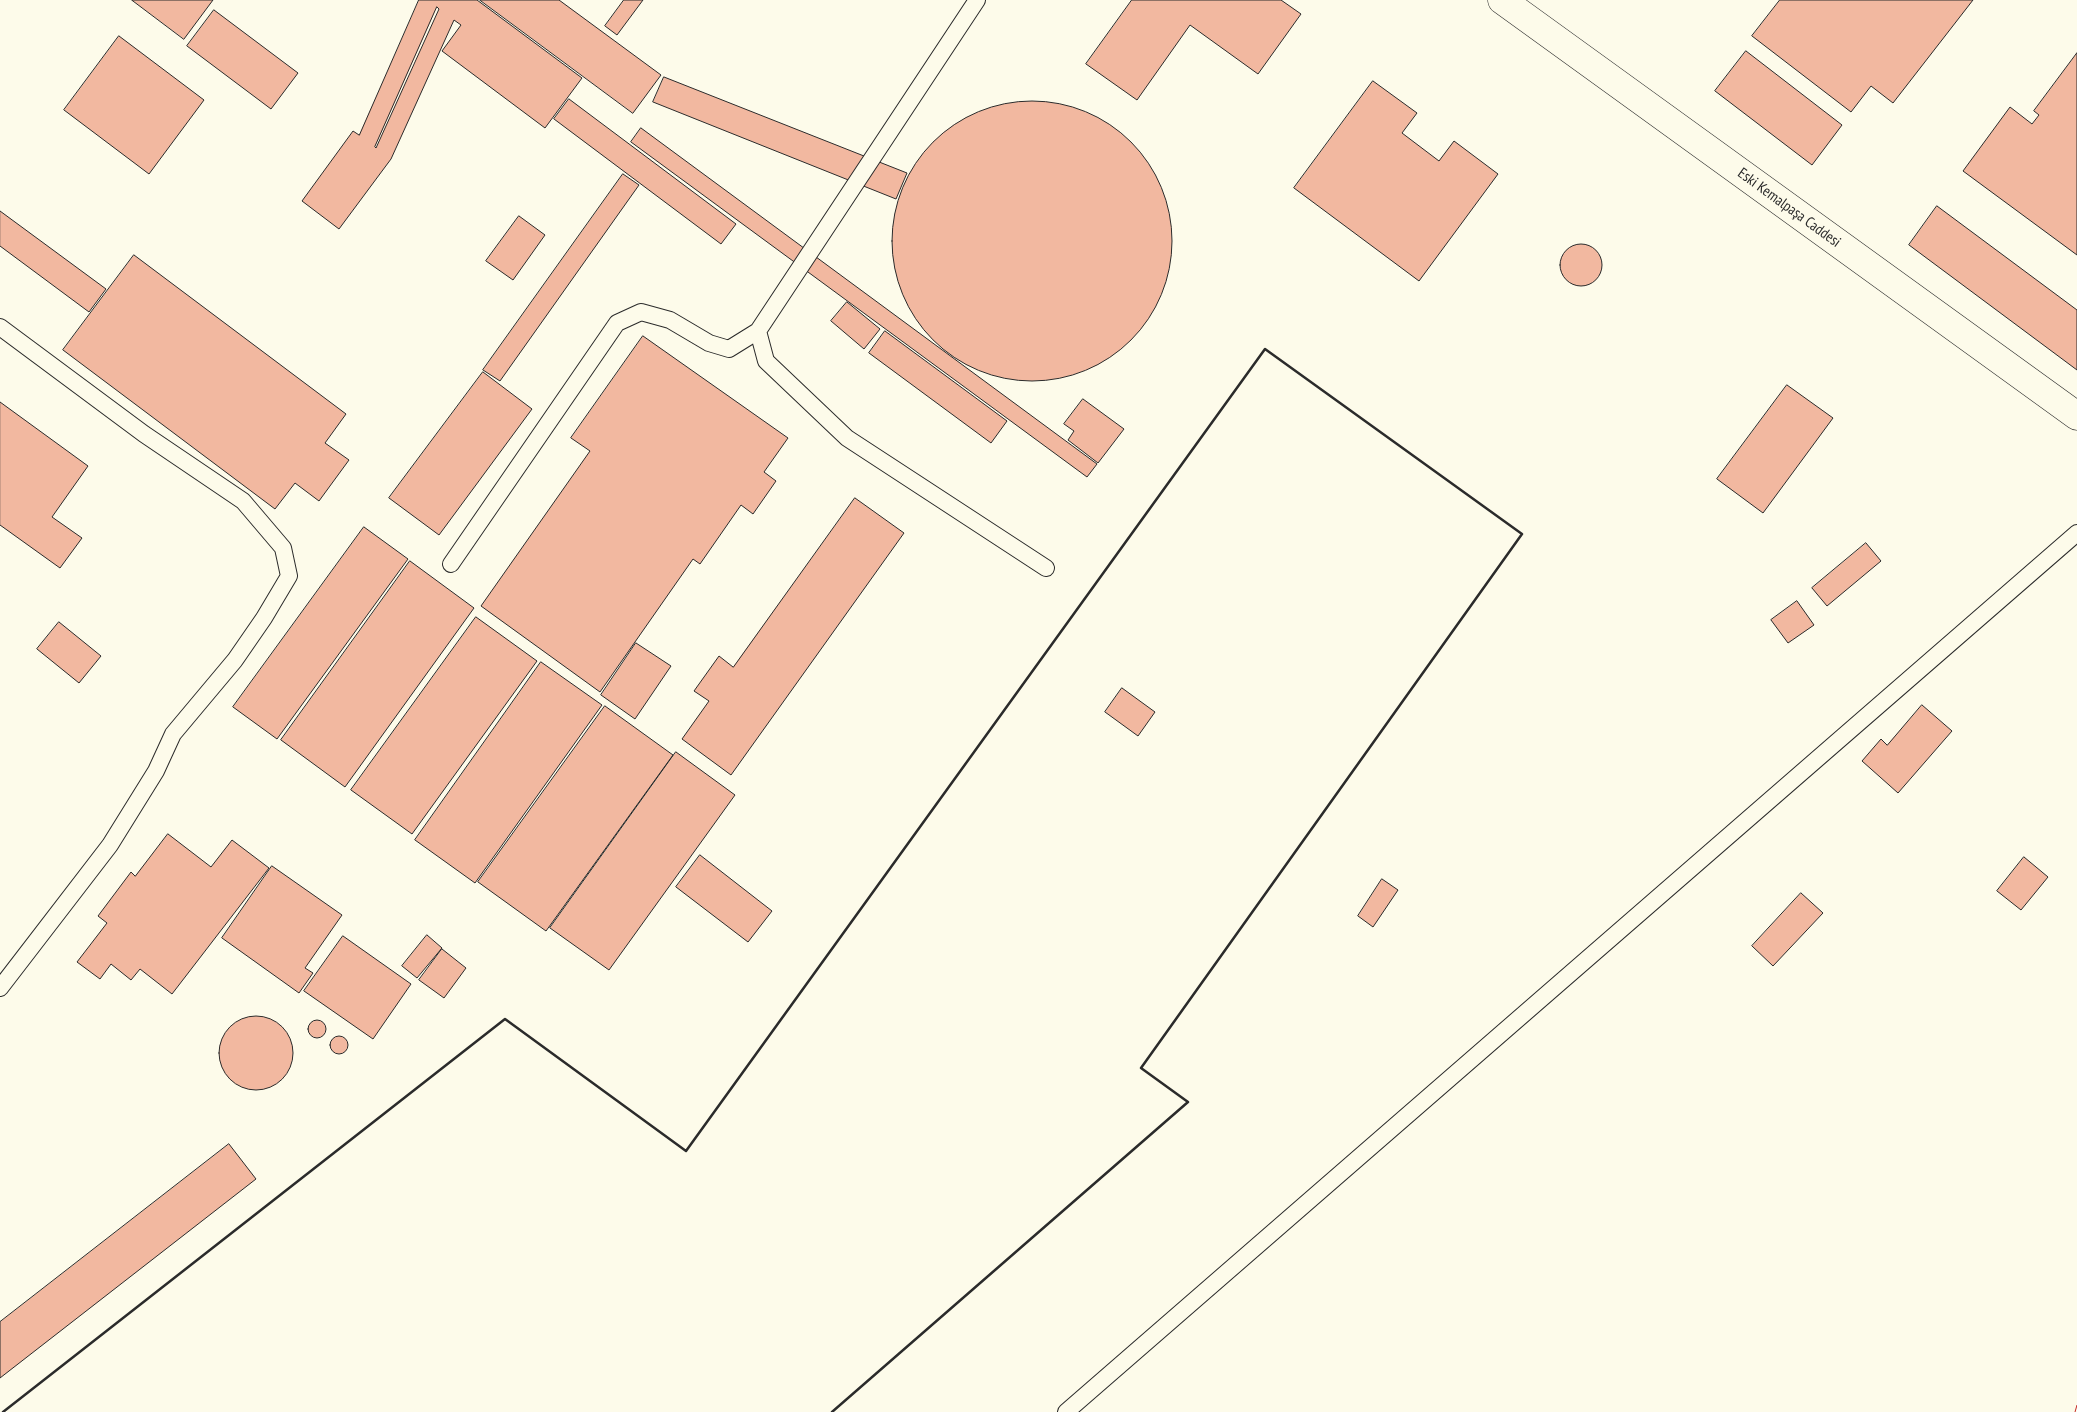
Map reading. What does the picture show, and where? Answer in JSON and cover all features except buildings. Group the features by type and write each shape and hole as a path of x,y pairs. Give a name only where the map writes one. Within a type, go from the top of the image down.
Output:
{"street":[{"name":"Eski Kemalpaşa Caddesi","path":"1502,0 2077,416"}],"lane":[{"path":"451,564 617,323 641,312 670,320 709,344 729,349 758,331 970,3"},
{"path":"0,326 144,434 243,501 283,548 289,576 264,618 235,660 173,734 156,772 110,845 0,988"},
{"path":"758,331 766,361 848,438 1046,568"},
{"path":"1066,1412 2077,532"}],"wall":[{"path":"3,1412 505,1019 686,1151 1265,349 1522,534 1141,1068 1188,1102 832,1412"}],"power":[{"path":"2075,1412 2077,1405"}]}
